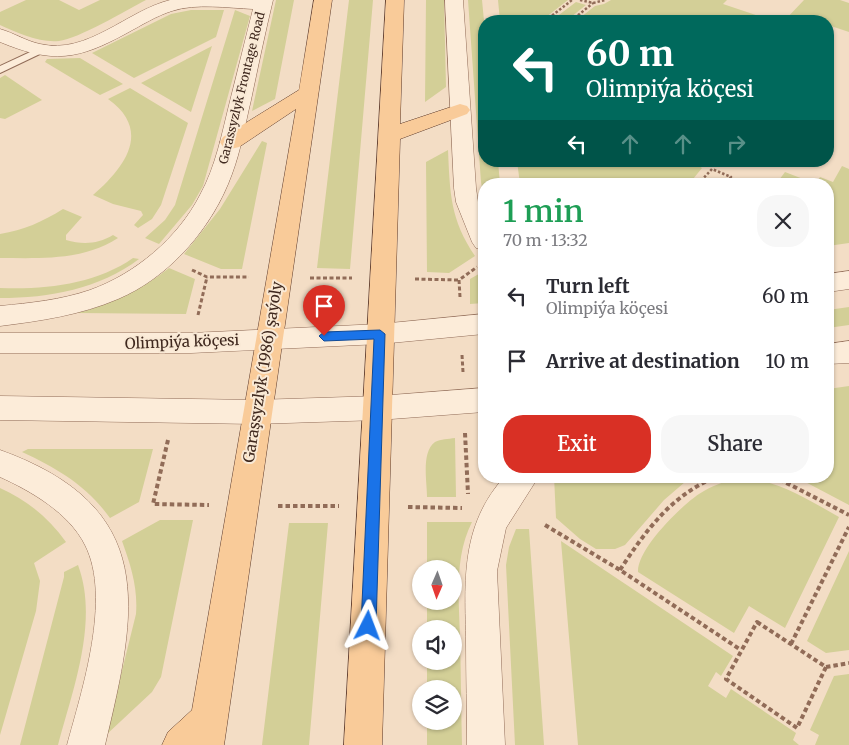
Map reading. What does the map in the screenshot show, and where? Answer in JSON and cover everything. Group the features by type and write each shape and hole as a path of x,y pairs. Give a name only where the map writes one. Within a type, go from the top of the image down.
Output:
{"main road":[{"name":"Garaşsyzlyk (1986) şaýoly","path":"207,732 277,278 323,0"},
{"path":"363,745 395,0"},
{"path":"231,142 309,92"},
{"path":"388,136 460,110"},
{"path":"181,745 207,732"}],"street":[{"path":"454,0 467,202 478,228"},
{"path":"0,35 41,50 59,51 76,49 173,2 263,2"},
{"name":"Garassyzlyk Frontage Road","path":"0,316 62,307 90,299 133,281 153,266 187,231 210,198 220,176 231,142 263,2"},
{"path":"834,282 849,280"},
{"name":"Olimpiýa köçesi","path":"0,343 191,343 380,334 478,325"},
{"path":"834,353 849,352"},
{"path":"0,408 256,412 378,408 478,400"},
{"path":"0,463 21,472 46,487 64,500 84,519 98,537 110,572 110,633 100,688 86,745"},
{"path":"486,745 481,570 486,538 498,511 519,483"}],"lane":[{"path":"0,70 41,50"}],"path":[{"path":"553,15 572,0"},
{"path":"580,0 593,3"},
{"path":"578,15 593,3 605,0"},
{"path":"703,178 712,168 730,178"},
{"path":"207,277 459,280"},
{"path":"620,570 638,542 672,505 690,490 704,483"},
{"path":"787,483 849,515"},
{"path":"153,504 468,508"},
{"path":"546,525 620,570 741,650"},
{"path":"791,644 849,527"},
{"path":"826,667 797,728 726,679 757,622 826,667 849,664"}],"shaded area":[{"path":"26,0 59,0 79,10 100,0 146,0 78,35 59,41 52,41 29,37 0,25 0,12"},
{"path":"276,0 294,0 275,99 252,111"},
{"path":"349,0 373,0 350,269 317,268"},
{"path":"426,0 444,0 446,87 425,102"},
{"path":"468,0 482,0 483,15 478,15 478,140"},
{"path":"498,0 568,0 549,15 499,15"},
{"path":"611,0 727,0 723,4 756,15 584,15 595,6"},
{"path":"804,0 840,0 849,3 849,32 834,27 834,15 790,15"},
{"path":"576,2 586,5 574,15 559,15"},
{"path":"191,10 224,10 216,37 134,78 92,53 171,14"},
{"path":"235,10 250,16 203,186 192,205 159,244 145,238 165,220 175,205"},
{"path":"212,46 191,112 141,83"},
{"path":"80,58 123,84 100,95 45,62 47,59"},
{"path":"5,75 42,100 5,119 0,118 0,78"},
{"path":"130,88 188,123 161,205 152,219 138,228 134,225 143,215 141,211 113,204 93,195 115,173 129,149 131,136 129,124 122,111 108,99"},
{"path":"262,141 267,143 242,269 221,269 184,254 220,209"},
{"path":"448,150 451,193 456,218 475,256 449,273 427,272 426,162"},
{"path":"842,166 849,169 849,243 834,245 834,180"},
{"path":"480,167 499,167 499,178 481,178"},
{"path":"518,167 702,168 694,178 519,178"},
{"path":"785,172 800,178 780,178"},
{"path":"63,209 82,217 66,235 66,240 84,243 96,242 113,235 118,238 90,251 61,257 0,258 0,234 33,225"},
{"path":"133,258 139,259 124,269 91,285 55,294 0,298 0,288 35,288 70,284 103,274"},
{"path":"169,268 195,279 186,314 77,313 126,295 148,283"},
{"path":"478,274 478,303 470,304 470,279"},
{"path":"849,307 849,325 834,327 834,309"},
{"path":"849,386 849,505 807,483 834,483 834,388"},
{"path":"455,438 456,497 427,497 426,460 428,453 435,442"},
{"path":"28,449 153,449 139,502 110,518 81,487 59,471 22,452"},
{"path":"554,483 684,483 664,500 625,545 615,549 596,549 580,539 556,518"},
{"path":"721,483 769,483 791,491 839,517 785,628 749,606 734,633 638,572 645,552 661,529 691,500"},
{"path":"0,488 37,510 66,542 34,563 40,581 36,611 0,735"},
{"path":"160,520 193,520 161,677 152,692 106,735 136,614 136,595 133,577 122,541"},
{"path":"427,522 472,522 466,535 461,560 427,560"},
{"path":"289,523 328,523 309,745 262,745"},
{"path":"516,529 529,529 544,745 515,745 506,565 509,547"},
{"path":"561,541 733,656 721,676 716,672 708,686 726,698 731,689 796,733 793,740 799,745 578,745"},
{"path":"849,551 849,650 826,653 807,641"},
{"path":"78,565 84,587 86,609 85,632 82,655 58,745 20,745 64,572"},
{"path":"427,610 459,610 459,620 427,620"},
{"path":"427,670 460,670 461,680 427,680"},
{"path":"849,674 849,745 815,745 819,735 810,730 834,676"},
{"path":"427,730 462,730 462,745 427,745"}],"route":[{"path":"324,336 380,334 368,626"}]}
